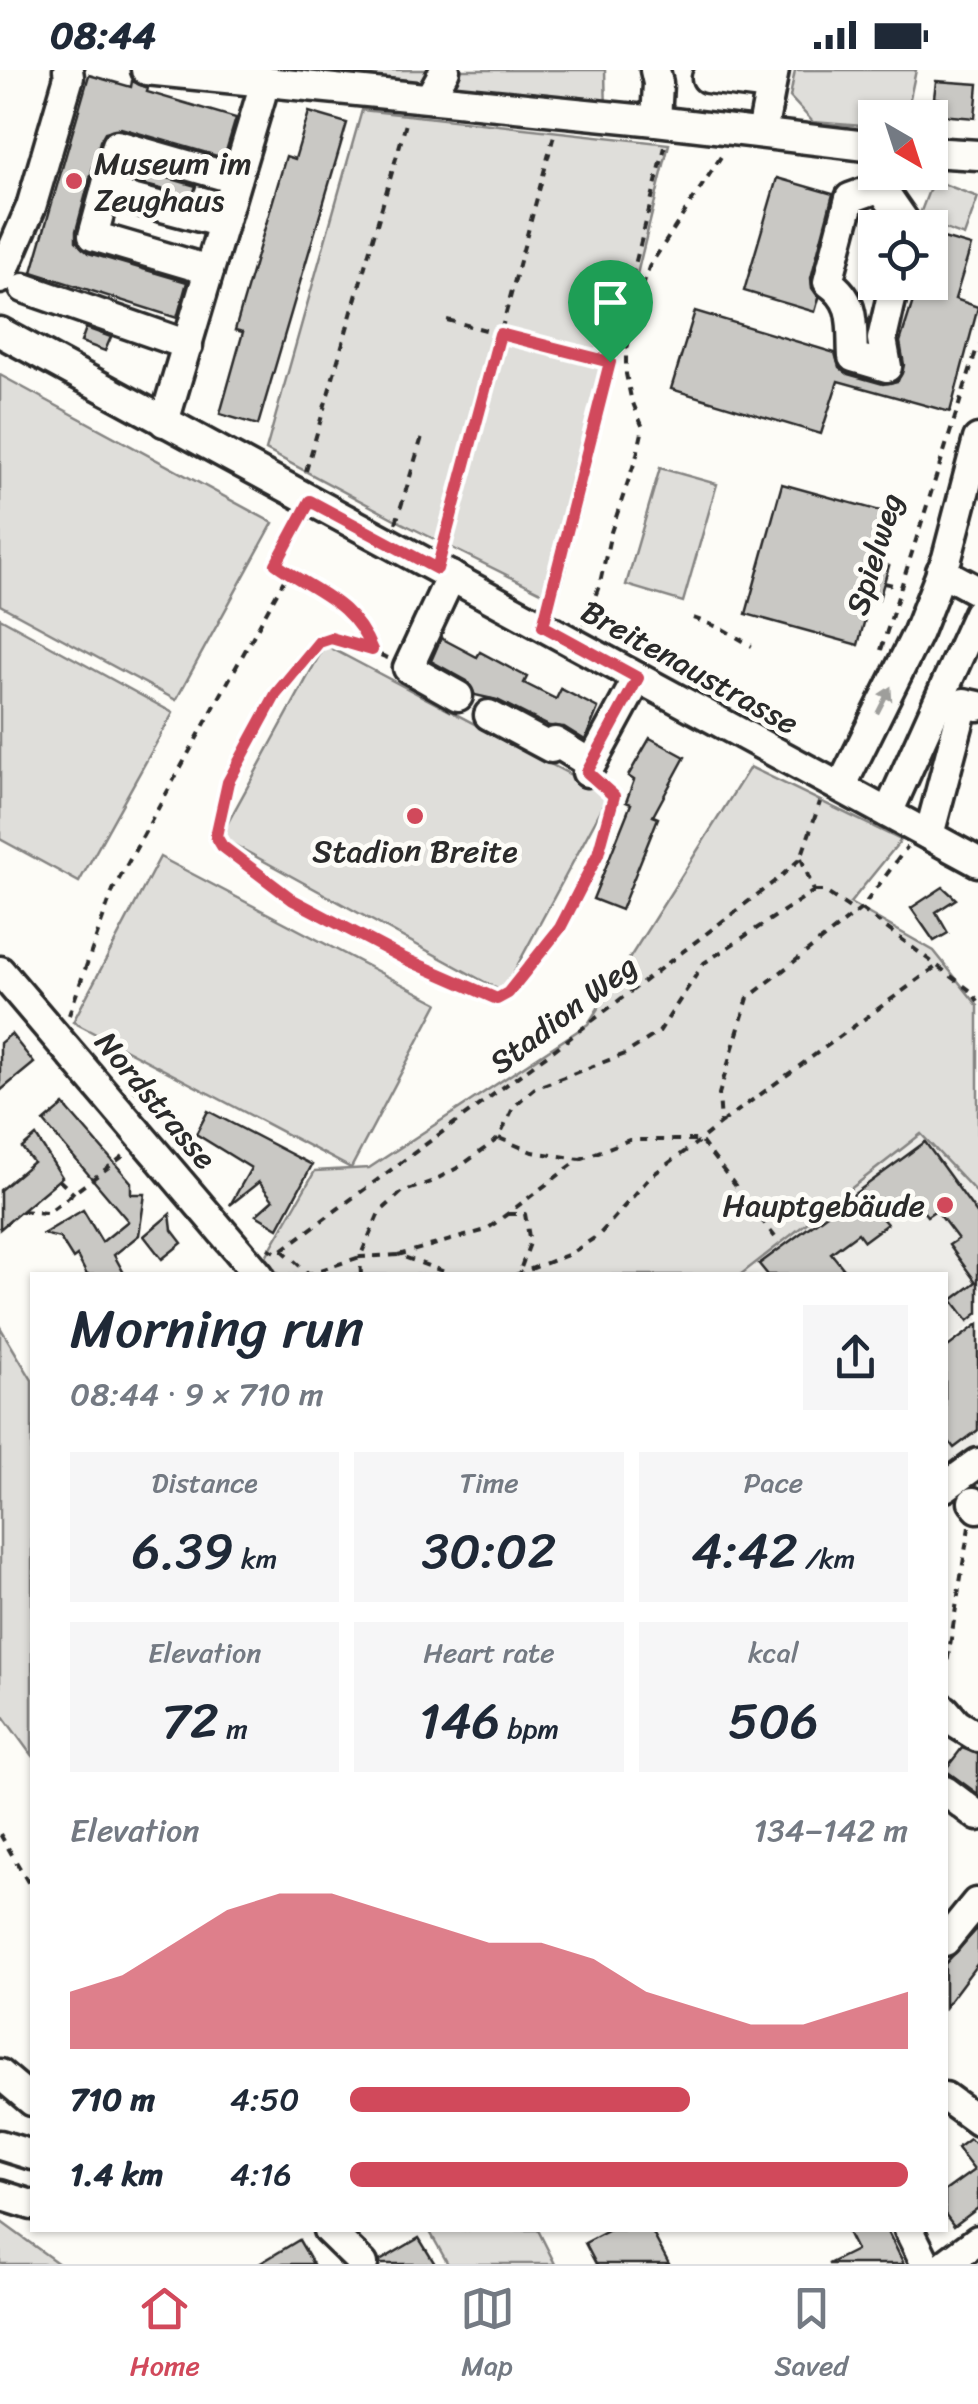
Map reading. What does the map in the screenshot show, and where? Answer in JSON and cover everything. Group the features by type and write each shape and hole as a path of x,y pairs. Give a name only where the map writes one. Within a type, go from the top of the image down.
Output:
{"street":[{"path":"68,70 12,283 188,345"},
{"path":"146,70 858,145"},
{"path":"422,97 444,70"},
{"path":"654,70 663,122"},
{"path":"707,78 772,78 750,132"},
{"path":"164,422 263,81"},
{"path":"210,270 93,236 117,144 236,179"},
{"path":"948,153 978,155"},
{"path":"892,300 882,339 887,367 853,357 850,310 843,293 828,282 850,198 875,189 884,192 897,210"},
{"path":"105,192 223,223"},
{"name":"Breitenaustrasse","path":"0,332 888,813 977,856"},
{"name":"Spielweg","path":"834,784 918,632 944,565 978,439"},
{"path":"944,565 978,567"},
{"path":"944,565 978,592"},
{"path":"444,572 408,668 458,696"},
{"path":"888,813 978,614"},
{"path":"489,715 551,748 555,742 589,768 638,678"},
{"path":"924,832 964,703 978,706"},
{"name":"Nordstrasse","path":"0,970 257,1272"},
{"path":"948,1486 978,1463"},
{"path":"948,1714 978,1737"},
{"path":"948,1793 978,1816"},
{"path":"948,1937 976,1903"},
{"path":"0,2074 30,2098"},
{"path":"948,2099 978,2121"},
{"path":"0,2144 30,2154"},
{"path":"0,2194 30,2204"},
{"path":"330,2232 363,2264"},
{"path":"910,2232 926,2264"},
{"path":"946,2264 978,2240"}],"path":[{"path":"372,650 362,626 331,598 276,564 304,498 422,97"},
{"path":"444,572 500,334 560,112"},
{"path":"543,626 610,362 663,122"},
{"path":"577,645 600,583 611,532 643,428 631,398 626,354 644,281 649,267 750,132"},
{"path":"448,320 610,362"},
{"name":"Spielweg","path":"881,650 978,345"},
{"path":"390,544 422,436"},
{"path":"68,1017 113,890 288,573"},
{"path":"884,583 902,587"},
{"path":"693,618 752,646"},
{"path":"408,668 372,650 331,638 319,642 276,694 228,782 216,836 222,846 293,900 403,958 497,999 508,993 560,928 598,854 614,796 589,768"},
{"path":"814,891 802,858 834,784"},
{"path":"721,1123 718,1094 748,998 860,911 924,832"},
{"name":"Stadion Weg","path":"308,1272 282,1250 573,1036 802,858"},
{"path":"361,1272 360,1257 380,1213 402,1192 461,1166 499,1138 514,1106 536,1088 625,1054 659,1032 704,963 814,891 824,891 860,911 978,1001"},
{"path":"522,1272 570,1254 599,1236 651,1176 937,966"},
{"path":"128,1086 154,1104"},
{"path":"499,1138 532,1152 580,1159"},
{"path":"316,1272 360,1257 398,1255 486,1230 580,1159 629,1140 700,1140"},
{"path":"700,1140 775,1237"},
{"path":"22,1211 47,1213 134,1148"},
{"path":"58,1180 74,1194"},
{"path":"508,1214 526,1214 530,1242 518,1272"},
{"path":"398,1255 444,1272"},
{"path":"948,1659 976,1505"},
{"path":"0,1834 30,1885"}],"shaded area":[{"path":"306,70 605,70 606,115 321,88"},
{"path":"795,70 916,70 910,100 858,100 858,126 813,122 790,97"},
{"path":"362,110 669,144 557,600 266,450"},
{"path":"948,186 978,197 964,236 948,230 948,210 921,210 929,190 948,190"},
{"path":"0,375 273,523 176,700 0,605"},
{"path":"660,468 717,484 683,602 626,585"},
{"path":"0,618 173,713 79,882 0,839"},
{"name":"Stadion Breite","path":"325,645 609,795 503,992 220,837"},
{"path":"750,767 901,840 850,903 934,951 978,1006 978,1194 921,1134 744,1272 277,1272 265,1258 315,1171 369,1168 588,1024"},
{"path":"160,857 438,1003 351,1168 73,1022"},
{"path":"913,1067 978,1142 978,1320 948,1343 948,1272 651,1272"},
{"path":"0,1327 30,1377 30,1753 0,1712"},
{"path":"948,1343 978,1386 978,1491 960,1467 948,1476"},
{"path":"0,2221 59,2264 0,2264"},
{"path":"430,2232 539,2232 555,2264 448,2264"}],"building":[{"path":"89,75 131,87 132,81 148,88 147,92 236,118 224,158 121,128 105,132 100,141 76,241 88,253 187,282 177,318 32,272"},
{"path":"936,81 978,84 975,118 948,116 948,100 934,98"},
{"path":"309,112 347,123 258,425 220,414 243,332 235,330 286,156 295,159"},
{"path":"130,167 196,186 192,197 126,180"},
{"path":"777,178 833,194 811,278 819,298 815,312 744,291"},
{"path":"948,239 971,246 955,299 978,307 950,412 838,381 821,434 671,389 695,311 835,353 839,367 848,374 883,384 898,381 904,365 900,342 913,300 948,300"},
{"path":"86,328 111,337 105,351 81,342"},
{"path":"782,484 895,515 881,564 889,566 879,599 871,597 858,645 746,614"},
{"path":"441,638 477,657 480,652 527,677 524,683 556,699 561,689 598,708 585,740 564,727 549,726 497,700 475,695 467,681 431,661"},
{"path":"650,738 685,757 653,816 658,818 621,910 593,899 631,804 626,802 634,780 628,776"},
{"path":"943,887 956,899 936,912 948,933 934,941 911,908"},
{"path":"11,1034 34,1063 0,1091 0,1043"},
{"path":"64,1105 131,1182 131,1194 145,1194 139,1235 114,1255 123,1272 85,1272 60,1238 43,1234 83,1210 102,1242 128,1221 44,1122"},
{"path":"208,1111 312,1165 278,1228 256,1215 273,1200 259,1182 230,1205 251,1168 196,1134"},
{"path":"36,1136 62,1177 0,1229 0,1190 33,1162 22,1148"},
{"name":"Hauptgebäude","path":"925,1142 978,1215 978,1313 968,1321 952,1300 976,1282 949,1245 958,1239 936,1210 927,1216 910,1194 880,1216 887,1224 864,1241 858,1233 831,1253 843,1268 837,1272 766,1272 759,1264"},
{"path":"170,1214 172,1230 182,1243 162,1259 144,1236"},
{"path":"978,1324 978,1430 954,1448 948,1440 948,1347"},
{"path":"962,1748 978,1754 978,1794 948,1772 948,1766"},
{"path":"978,1928 978,1963 948,2003 948,1961"},
{"path":"969,2139 978,2145 978,2208 954,2226 948,2218 948,2189 974,2170 957,2148"},
{"path":"606,2232 652,2232 669,2264 596,2264 585,2243"},
{"path":"847,2232 888,2232 904,2264 828,2264 856,2250"},
{"path":"419,2238 435,2264 380,2264 380,2261"},
{"path":"299,2240 313,2264 259,2264"}],"place":[{"name":"Museum im Zeughaus","path":"74,181"},
{"name":"Stadion Breite","path":"415,816"},
{"name":"Hauptgebäude","path":"945,1205"}],"route":[{"path":"500,334 610,362 543,626 638,678 587,772 614,796 598,854 560,928 508,993 497,999 403,958 293,900 222,846 216,836 228,782 276,694 319,642 331,638 372,650 362,626 331,598 276,564 310,501 437,569 500,334"}]}
